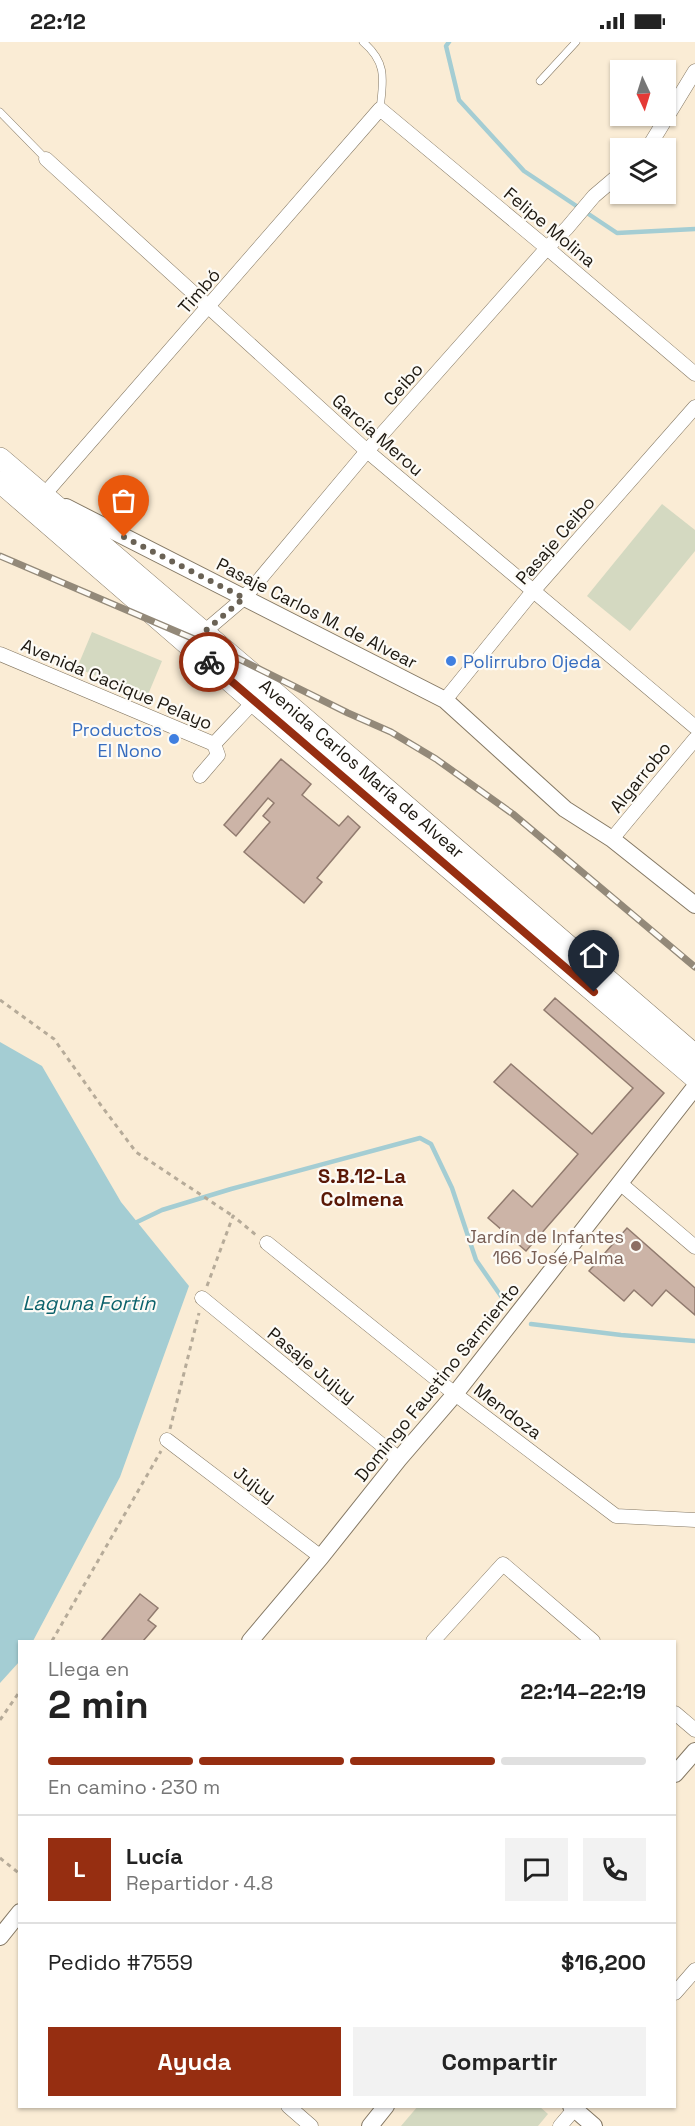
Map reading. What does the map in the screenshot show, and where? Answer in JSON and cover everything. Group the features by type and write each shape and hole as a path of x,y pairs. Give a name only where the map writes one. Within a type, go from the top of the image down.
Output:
{"main road":[{"name":"Avenida Carlos María de Alvear","path":"0,458 37,502 200,642 254,702 695,1078"},
{"name":"Avenida Carlos María de Alvear","path":"0,482 37,502"},
{"name":"Avenida Carlos María de Alvear","path":"200,642 267,686 695,1055"}],"street":[{"path":"654,138 695,71"},
{"name":"Felipe Molina","path":"380,110 695,374"},
{"name":"Timbó","path":"37,502 380,110"},
{"name":"García Merou","path":"46,159 367,451 695,727"},
{"name":"Ceibo","path":"200,642 244,598 367,451 547,248 594,196 610,183"},
{"name":"Pasaje Ceibo","path":"445,700 534,590 695,407"},
{"name":"Pasaje Carlos M. de Alvear","path":"37,502 244,598 445,700 565,809 612,839 695,904"},
{"name":"Avenida Cacique Pelayo","path":"0,654 214,744 267,686"},
{"name":"Algarrobo","path":"612,839 695,739"},
{"path":"200,777 218,755 214,744"},
{"name":"Domingo Faustino Sarmiento","path":"251,1640 399,1459 456,1394 695,1087"},
{"path":"621,1184 695,1247"},
{"name":"Mendoza","path":"267,1243 456,1394 616,1516 695,1520"},
{"name":"Pasaje Jujuy","path":"202,1298 399,1459"},
{"name":"Jujuy","path":"167,1440 321,1557"},
{"path":"434,1640 503,1564 592,1640"},
{"path":"676,1714 695,1730"},
{"path":"676,1773 695,1751"},
{"path":"0,1937 18,1914"},
{"path":"676,1992 695,1970"},
{"path":"290,2108 311,2126"},
{"path":"370,2126 384,2108"},
{"path":"560,2126 573,2108"},
{"path":"575,2108 594,2126"}],"lane":[{"path":"363,42 369,47 384,71 380,110"},
{"path":"540,81 576,42"},
{"path":"0,112 46,159"}],"path":[{"path":"0,1000 54,1039 136,1152 233,1216 267,1243"},
{"path":"53,1640 167,1440 202,1298 233,1216"},
{"path":"0,1720 18,1693"},
{"path":"0,1858 18,1872"}],"green space":[{"path":"662,504 695,530 695,551 630,631 587,596"},
{"path":"92,632 162,661 147,697 77,668"},
{"path":"416,2108 541,2108 548,2114 538,2126 401,2126"}],"water":[{"name":"Laguna Fortín","path":"0,1042 42,1066 121,1202 189,1286 120,1477 34,1640 18,1640 18,1663 0,1683"}],"building":[{"path":"281,759 311,784 302,795 339,826 348,816 360,827 317,878 322,882 304,903 244,852 270,822 263,816 274,803 268,798 236,836 224,825"},
{"path":"555,998 664,1093 526,1251 488,1218 513,1190 532,1207 578,1154 494,1082 511,1064 592,1134 633,1088 544,1010"},
{"path":"627,1228 695,1288 695,1315 666,1290 652,1306 634,1290 624,1301 589,1271"},
{"path":"140,1594 158,1608 148,1620 156,1626 144,1640 102,1640"}],"waterway":[{"path":"449,42 446,46 459,100 524,171 617,233 695,229"},
{"path":"137,1222 162,1210 231,1189 420,1138 431,1144 452,1188 476,1260 503,1299"},
{"path":"531,1324 695,1341"}],"railway":[{"path":"0,556 227,653 391,732 436,759 513,814 695,967"}],"way so far":[{"path":"124,537 244,598 204,632 196,651 209,662"}],"place":[{"name":"Polirrubro Ojeda","path":"451,661"},
{"name":"Productos El Nono","path":"174,739"},
{"name":"Jardín de Infantes 166 José Palma","path":"636,1246"}],"district":[{"name":"S.B.12-La Colmena","path":"362,1188"}],"route":[{"path":"209,662 594,992"}]}
